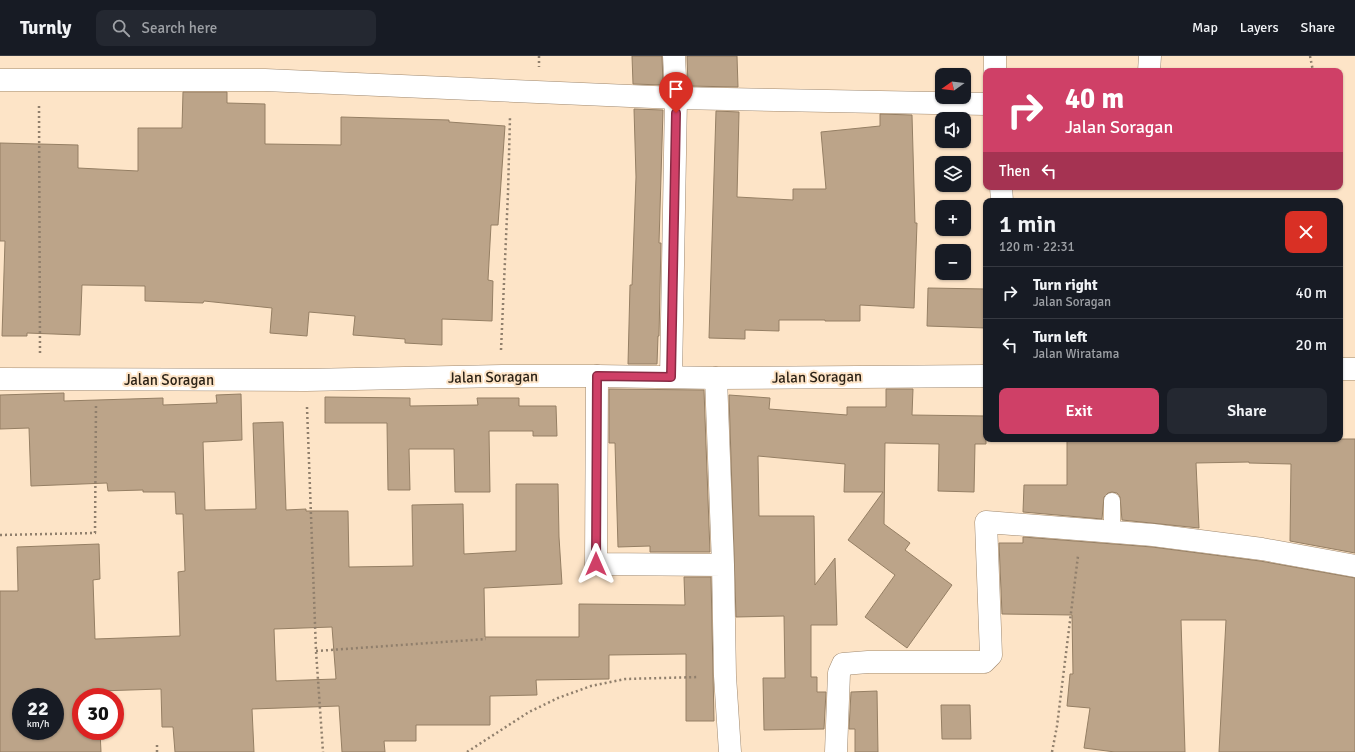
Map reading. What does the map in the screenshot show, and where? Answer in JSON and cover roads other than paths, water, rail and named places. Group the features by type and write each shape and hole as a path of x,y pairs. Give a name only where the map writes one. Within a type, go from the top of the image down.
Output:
{"street":[{"path":"671,377 676,98 674,56"},
{"path":"995,56 995,68"},
{"path":"1149,68 1150,56"},
{"path":"0,80 265,80 676,98 983,104"},
{"path":"1343,370 1355,369"},
{"name":"Jalan Soragan","path":"0,379 306,380 502,376 716,378 983,376"},
{"path":"597,376 596,564 723,566"},
{"path":"716,378 723,566 725,676 730,752"},
{"path":"836,752 839,673 843,664 868,662 984,662 991,656 986,522 1154,535 1254,548 1355,566"}],"lane":[{"path":"1112,501 1112,532"}]}
